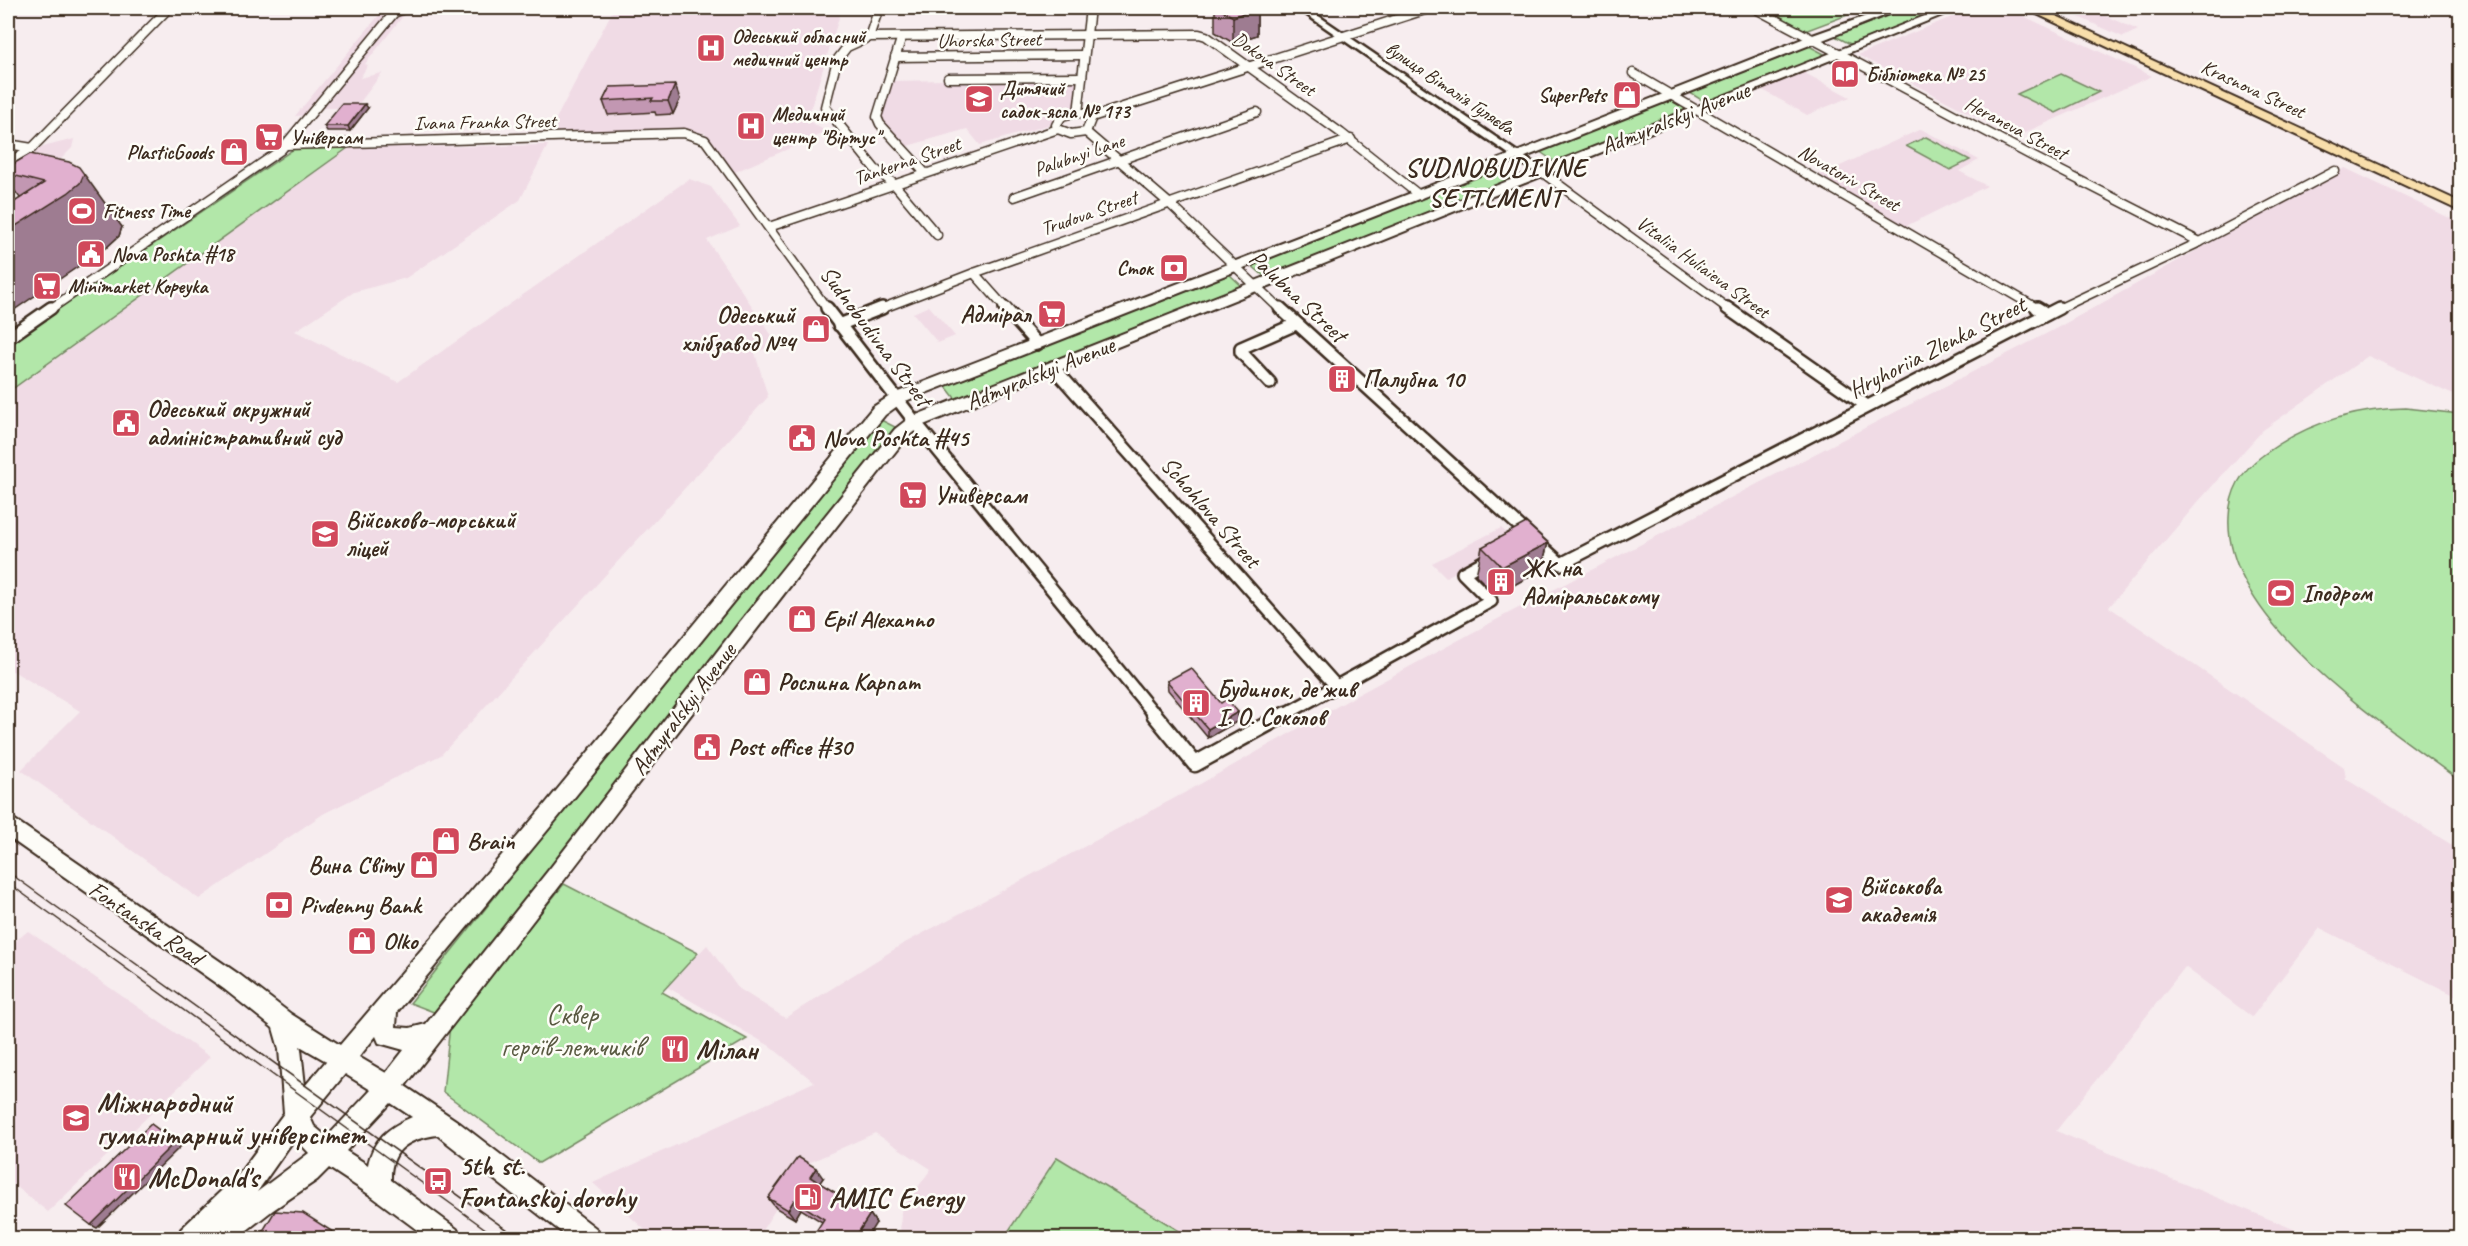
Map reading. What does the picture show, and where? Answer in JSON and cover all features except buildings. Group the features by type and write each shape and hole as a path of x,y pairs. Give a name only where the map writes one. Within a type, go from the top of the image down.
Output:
{"main road":[{"name":"Admyralskyi Avenue","path":"190,1239 248,1183 296,1116 342,1058 386,1009 549,814 873,417 898,398 1519,156 1811,39 1898,8"},
{"name":"Admyralskyi Avenue","path":"218,1239 264,1201 308,1171 389,1088 558,874 745,628 901,433 915,422 1954,8"},
{"name":"Krasnova Street","path":"2030,8 2460,207"},
{"name":"Fontanska Road","path":"8,826 232,982 284,1022 389,1088"},
{"path":"386,1009 383,1024 387,1035 396,1040 413,1039 433,1032"},
{"path":"284,1022 290,1049 296,1116 306,1134 327,1152 379,1185 448,1239"},
{"path":"389,1088 440,1124 588,1239"},
{"path":"379,1185 377,1168 388,1144 410,1129 421,1125 440,1124"}],"street":[{"path":"8,163 32,148 169,8"},
{"path":"8,338 182,220 287,145 394,13 403,8"},
{"path":"879,8 868,37 847,47 837,60 825,107 875,169 894,184 937,235"},
{"path":"1078,113 1090,8"},
{"name":"вулиця Віталія Гуляєва","path":"1302,8 1519,156"},
{"path":"1092,117 1086,132 1071,134 1058,129 1056,125 1057,120 1063,116 1078,113 1092,117 1431,8"},
{"name":"Heraneva Street","path":"1754,8 2200,242"},
{"name":"Dokova Street","path":"868,37 901,39 1199,34 1206,36 1352,140 1419,195"},
{"path":"901,39 877,117 880,124 925,173"},
{"name":"Uhorska Street","path":"895,57 1084,55"},
{"name":"Novatoriv Street","path":"1633,73 2047,314"},
{"path":"948,78 1082,76"},
{"name":"Palubnyi Lane","path":"1014,197 1257,112"},
{"name":"Tankerna Street","path":"769,227 1058,129"},
{"name":"Palubna Street","path":"1086,132 1170,204 1525,539 1561,564"},
{"name":"Ivana Franka Street","path":"287,145 684,133"},
{"name":"Sudnobudivna Street","path":"684,133 705,140 839,325 915,422 1195,764 1336,686"},
{"name":"Trudova Street","path":"839,325 974,273 1352,140"},
{"path":"8,144 32,148"},
{"name":"Vitaliia Huliaieva Street","path":"1519,156 1738,316 1867,406"},
{"name":"Hryhoriia Zlenka Street","path":"1561,564 2047,314 2200,242 2335,171"},
{"path":"974,273 1037,344"},
{"path":"1270,383 1241,352 1241,348 1296,324"},
{"name":"Schohlova Street","path":"1053,368 1336,686"},
{"path":"1336,686 1491,601 1463,573 1501,552"}],"shaded area":[{"path":"385,8 413,8 403,16 365,64 368,65 360,78 382,73 358,105 351,108 321,108 315,115 295,116"},
{"name":"Одеський обласний медичний центр","path":"614,8 842,8 807,120 827,132 735,172 705,133 683,131 547,136"},
{"path":"1974,8 2006,8 2152,76 2015,137 1858,55"},
{"path":"2087,8 2138,30 2123,37 2072,14"},
{"path":"1797,69 1850,97 1807,115 1756,86"},
{"name":"Дитячий садок-ясла № 173","path":"1078,78 1072,118 980,145 967,129 904,147 879,119 889,81"},
{"path":"1921,129 1979,160 1959,171 1987,186 1904,227 1818,176"},
{"path":"74,139 72,148 59,161 31,156 39,148"},
{"name":"Військово-морський ліцей","path":"548,145 520,200 406,278 354,292 295,331 398,382 689,179 711,187 740,226 707,240 777,343 755,353 768,397 441,755 323,814 199,899 21,770 80,711 13,671 8,673 8,392 348,148"},
{"name":"Військова академія","path":"2345,168 2460,223 2460,398 2368,356 2263,430 2197,503 2109,607 2344,767 2346,779 2460,850 2460,998 2320,928 2252,1017 2185,967 2056,1131 2315,1238 900,1238 901,1211 931,1169 875,1133 804,1165 759,1235 762,1238 654,1238 593,1183 814,1082 770,1046 667,987 707,945 738,988 785,1018 901,945 1186,792 1359,694 1507,614 2057,328"},
{"path":"929,306 955,336 938,343 913,313"},
{"path":"1501,528 1516,541 1446,577 1432,563"},
{"name":"Міжнародний гуманітарний універсітет","path":"28,931 210,1057 48,1212 8,1180 8,947"}],"green space":[{"path":"1761,8 1866,8 1805,31"},
{"path":"1908,8 1949,8 1854,46 1835,36"},
{"path":"1809,46 1828,56 1708,104 1690,93"},
{"path":"2061,74 2099,92 2056,113 2017,94"},
{"path":"1672,99 1692,111 1558,164 1539,151"},
{"path":"1926,137 1970,160 1950,170 1906,146"},
{"path":"348,148 8,392 8,343 294,149"},
{"path":"1497,167 1516,180 1267,279 1250,264"},
{"path":"1228,273 1245,289 958,402 944,384"},
{"path":"2406,408 2460,414 2460,781 2353,701 2314,667 2280,632 2252,595 2234,556 2229,517 2230,507 2234,490 2248,468 2295,435 2330,420 2367,411"},
{"path":"877,418 897,428 439,1014 410,1003"},
{"name":"Сквер героїв-летчиків","path":"564,884 698,953 662,992 747,1039 539,1163 443,1092 450,1025"},
{"path":"1057,1157 1191,1238 1004,1238"}],"tram line":[{"path":"8,872 518,1238"},
{"path":"15,888 498,1238"}],"place":[{"name":"Одеський обласний медичний центр","path":"711,48"},
{"name":"Бібліотека № 25","path":"1845,74"},
{"name":"SuperPets","path":"1627,95"},
{"name":"Дитячий садок-ясла № 173","path":"979,99"},
{"name":"Медичний центр \"Віртус\"","path":"751,126"},
{"name":"Універсам","path":"269,137"},
{"name":"PlasticGoods","path":"234,152"},
{"name":"Fitness Time","path":"82,211"},
{"name":"Nova Poshta #18","path":"91,254"},
{"name":"Сток","path":"1174,268"},
{"name":"Minimarket Kopeyka","path":"47,286"},
{"name":"Адмірал","path":"1052,314"},
{"name":"Одеський хлібзавод №4","path":"816,329"},
{"name":"Палубна 10","path":"1342,379"},
{"name":"Одеський окружний адміністративний суд","path":"126,423"},
{"name":"Nova Poshta #45","path":"802,438"},
{"name":"Универсам","path":"913,495"},
{"name":"Військово-морський ліцей","path":"325,534"},
{"name":"ЖК на Адміральському","path":"1501,582"},
{"name":"Іподром","path":"2281,593"},
{"name":"Epil Alexanno","path":"802,619"},
{"name":"Рослина Карпат","path":"757,682"},
{"name":"Будинок, де жив І. О. Соколов","path":"1196,703"},
{"name":"Post office #30","path":"707,747"},
{"name":"Brain","path":"446,841"},
{"name":"Вина Світу","path":"424,865"},
{"name":"Військова академія","path":"1839,900"},
{"name":"Pivdenny Bank","path":"279,905"},
{"name":"Olko","path":"362,941"},
{"name":"Мілан","path":"675,1049"},
{"name":"Міжнародний гуманітарний універсітет","path":"76,1118"},
{"name":"McDonald's","path":"127,1177"},
{"name":"5th st. Fontanskoj dorohy","path":"438,1181"},
{"name":"AMIC Energy","path":"808,1197"}],"district":[{"name":"SUDNOBUDIVNE SETTLMENT","path":"1496,182"}]}
